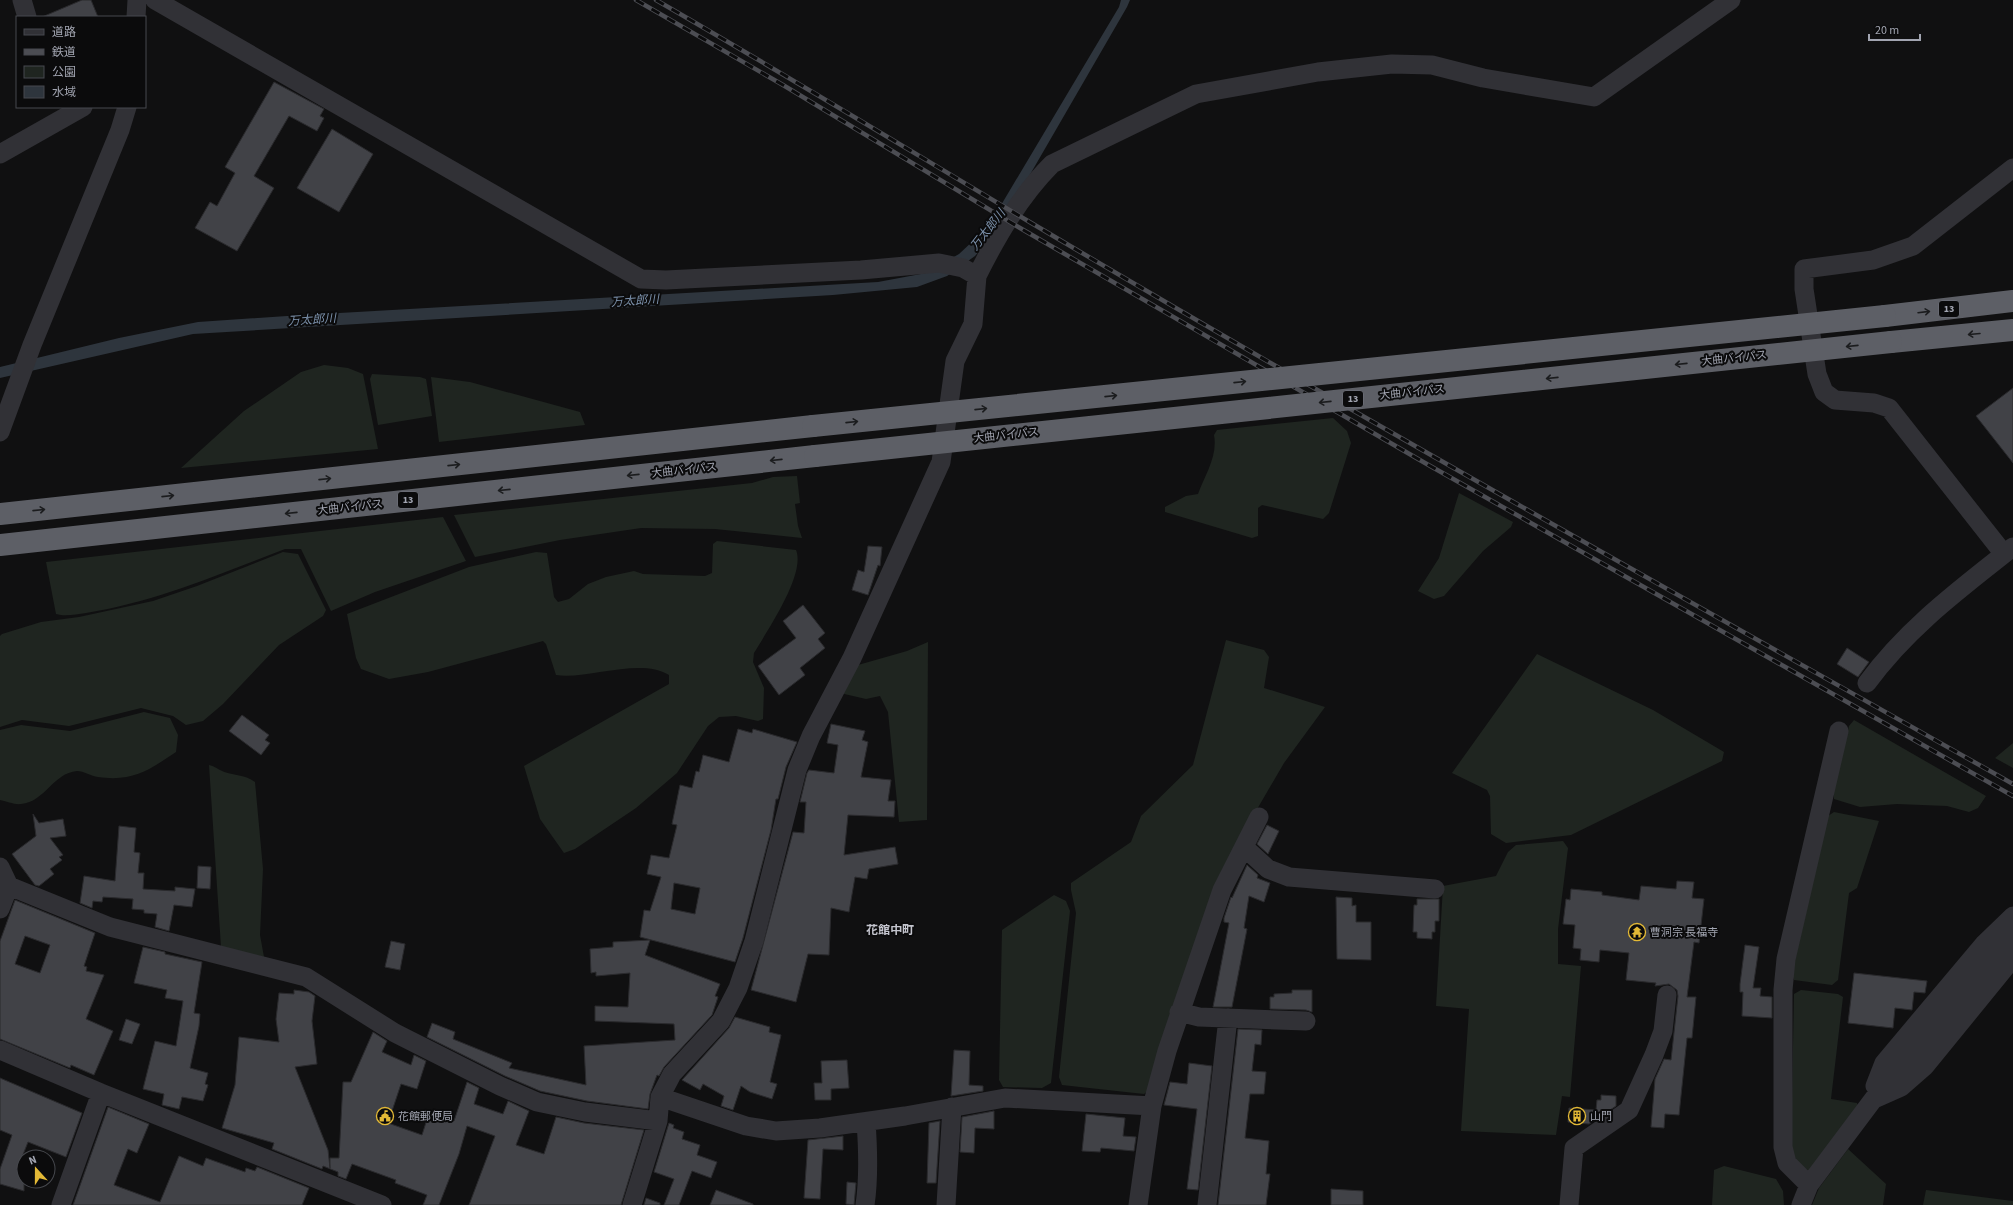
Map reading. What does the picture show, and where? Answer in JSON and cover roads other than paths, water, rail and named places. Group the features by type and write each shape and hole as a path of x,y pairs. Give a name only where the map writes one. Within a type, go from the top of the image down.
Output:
{"highway":[{"name":"13","path":"0,514 813,426 1885,316 2013,301"},
{"name":"大曲バイパス","path":"0,545 815,456 2013,330"}],"street":[{"path":"22,0 27,16"},
{"path":"136,16 137,0"},
{"path":"155,0 641,279 666,280 853,270 939,263 970,272"},
{"path":"632,1205 658,1121 660,1097 672,1074 721,1021 738,988 754,941 796,770 811,736 852,658 941,462 955,361 973,324 970,272 994,241 1029,189 1052,164 1196,94 1318,72 1392,64 1432,65 1483,78 1594,97 1731,0"},
{"path":"0,432 20,382 31,346 120,130 127,108"},
{"path":"0,154 73,110"},
{"path":"1867,683 1881,664 1922,620 2009,551 1889,408 1874,403 1835,400 1824,392 1817,374 1804,289 1804,269 1873,260 1913,246 2013,168"},
{"path":"1809,1185 1788,1163 1783,1147 1783,990 1786,959 1840,731"},
{"path":"1138,1205 1152,1106 1179,1012 1222,890 1259,816"},
{"path":"1244,847 1268,869 1289,877 1435,889"},
{"path":"0,867 9,886 110,927 306,977 395,1034 500,1086 537,1102 585,1112 658,1121"},
{"path":"0,909 9,886"},
{"path":"1873,1100 1875,1085 1884,1063 1984,944 2013,916"},
{"path":"1801,1205 1809,1185 1890,1076 2013,938"},
{"path":"1873,1100 1901,1087 1925,1066 2013,958"},
{"path":"1569,1205 1574,1148 1628,1110 1654,1055 1663,1031 1667,995"},
{"path":"1179,1012 1199,1017 1306,1021"},
{"path":"1207,1205 1228,1018"},
{"path":"0,1050 101,1093 382,1205"},
{"path":"61,1205 101,1093"},
{"path":"660,1097 746,1126 776,1131 820,1128 866,1122 1005,1098 1152,1106"},
{"path":"946,1205 952,1107"},
{"path":"865,1205 868,1154 866,1122"}],"water":[{"name":"万太郎川","path":"1121,0 1130,0 999,228 975,256 947,276 917,287 833,295 193,334 0,378 0,367 119,338 198,322 878,282 926,273 959,254 988,227 1119,7"}],"railway":[{"path":"636,0 783,85 1020,228 1425,463 2013,796"},
{"path":"656,0 1150,293 1519,505 2013,784"}],"place":[{"name":"曹洞宗 長福寺","path":"1637,932"},
{"name":"花館郵便局","path":"385,1116"},
{"name":"山門","path":"1577,1116"}],"district":[{"name":"花館中町","path":"890,930"}]}
